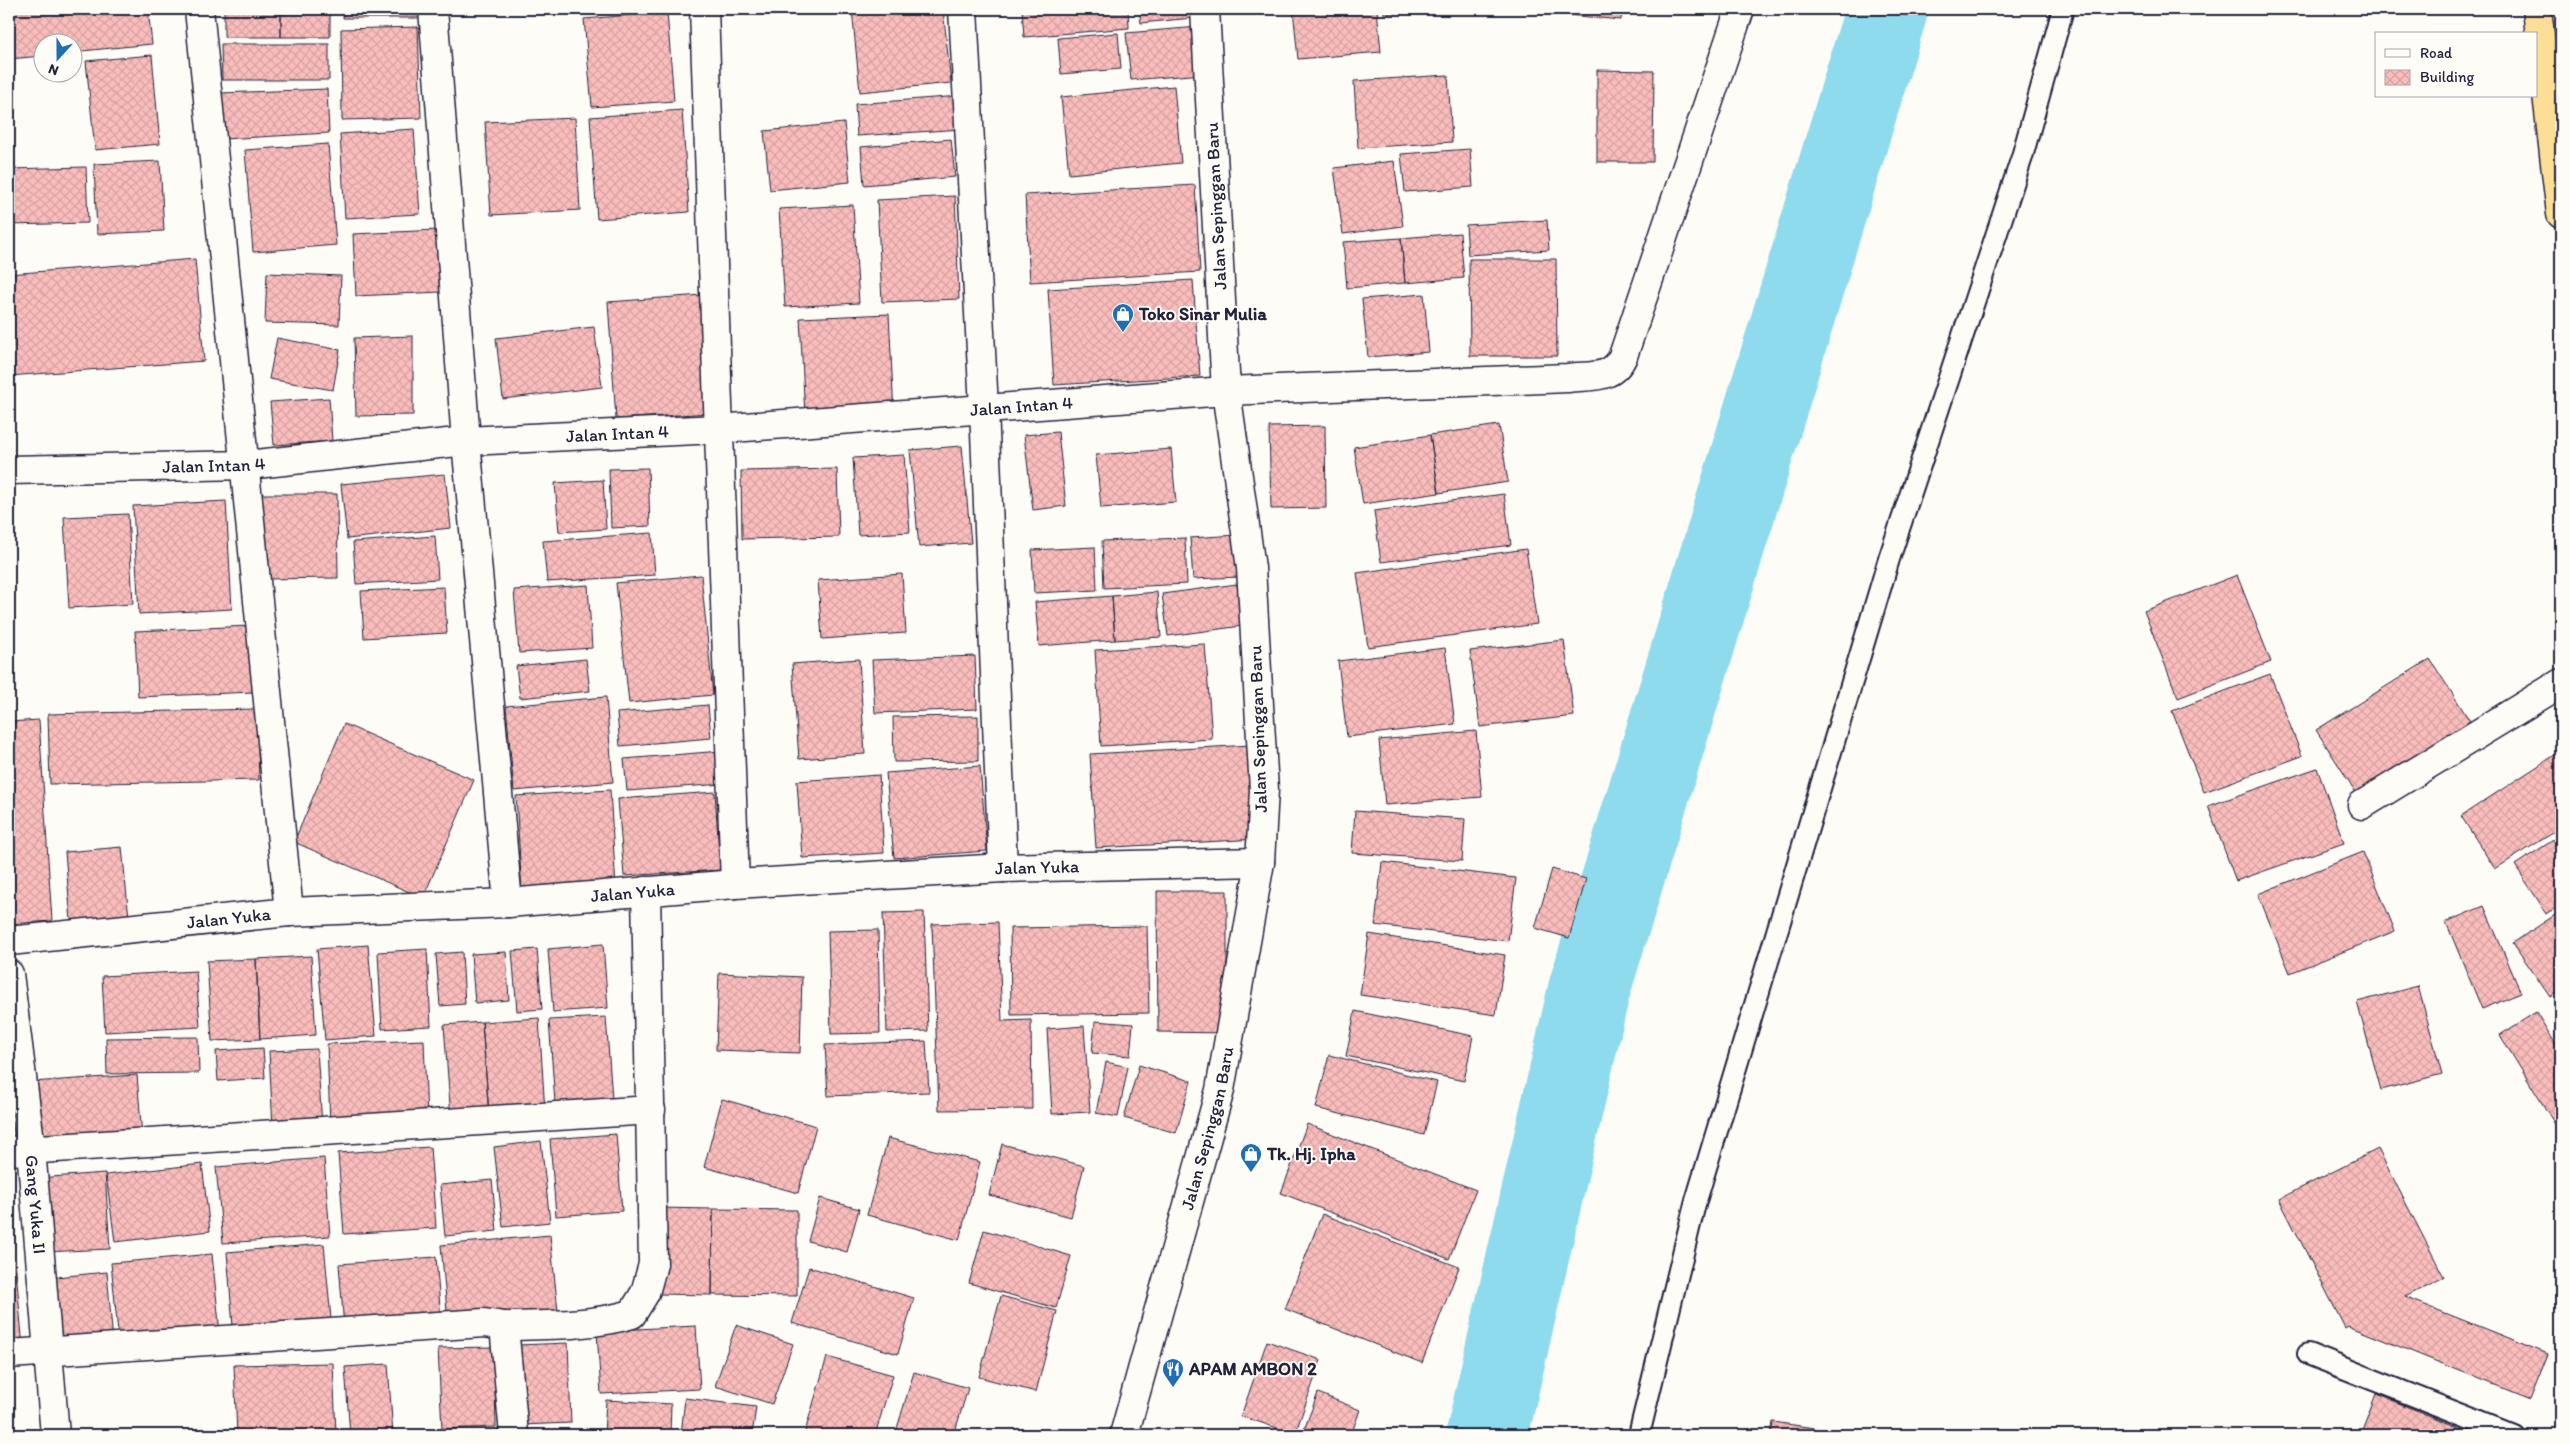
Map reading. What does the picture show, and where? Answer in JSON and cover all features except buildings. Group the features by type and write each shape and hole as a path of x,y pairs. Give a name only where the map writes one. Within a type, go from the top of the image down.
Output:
{"highway":[{"path":"2537,9 2561,214"}],"street":[{"path":"199,9 290,912"},
{"path":"433,9 466,440 508,902"},
{"path":"704,9 735,884"},
{"path":"963,9 984,408 1003,868"},
{"name":"Jalan Sepinggan Baru","path":"1124,1435 1220,1090 1260,862 1264,790 1250,568 1226,391 1205,9"},
{"name":"Jalan Intan 4","path":"9,470 44,471 246,465 466,440 718,429 1226,391 1568,378 1610,373 1618,368 1740,9"},
{"path":"2362,805 2561,683"},
{"name":"Jalan Yuka","path":"9,941 290,912 508,902 735,884 1003,868 1260,862"},
{"path":"9,1354 484,1324 504,1326 564,1325 614,1319 632,1314 645,1293 653,1264 646,891"},
{"name":"Gang Yuka II","path":"9,974 20,1150 48,1351 55,1435"},
{"path":"20,1150 650,1110"},
{"path":"504,1326 514,1435"}],"lane":[{"path":"1639,1435 1695,1204 1889,559 2022,157 2063,9"},
{"path":"2308,1354 2513,1435"}],"waterway":[{"path":"1487,1435 1589,990 1887,9"}],"place":[{"name":"Toko Sinar Mulia","path":"1123,333"},
{"name":"Tk. Hj. Ipha","path":"1251,1173"},
{"name":"APAM AMBON 2","path":"1173,1388"}]}
